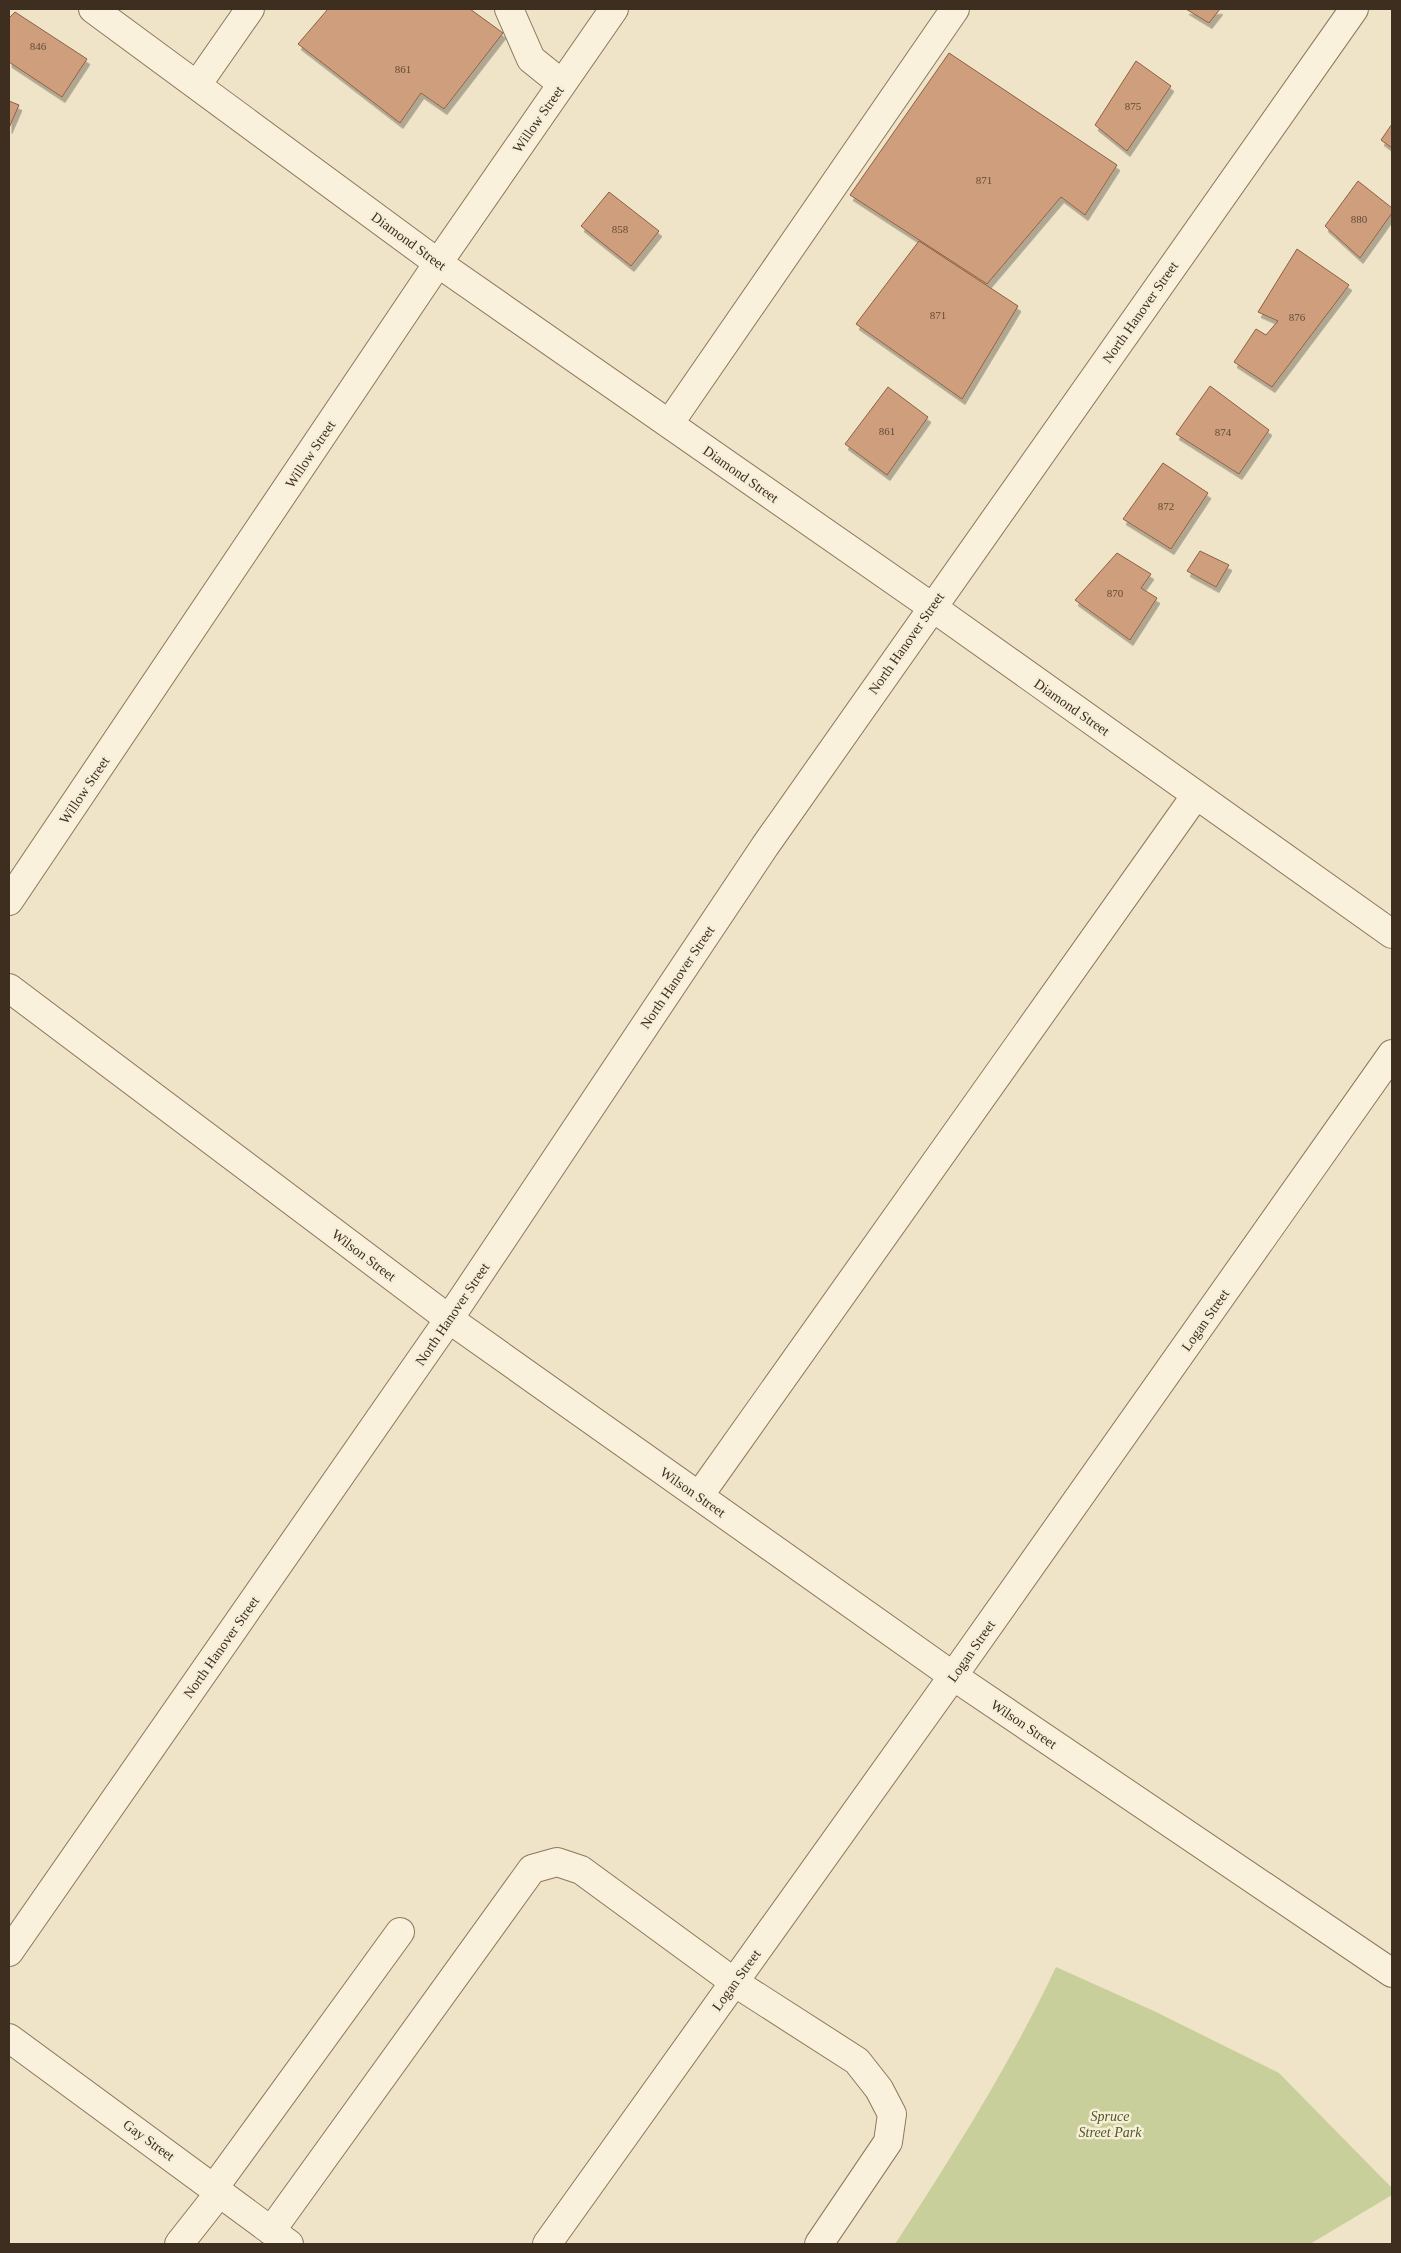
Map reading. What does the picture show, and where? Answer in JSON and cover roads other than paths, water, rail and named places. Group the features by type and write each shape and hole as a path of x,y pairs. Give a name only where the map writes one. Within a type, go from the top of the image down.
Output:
{"street":[{"name":"Diamond Street","path":"93,9 438,263 932,607 1392,934"},
{"path":"197,85 250,9"},
{"path":"509,9 531,59 562,84"},
{"name":"Willow Street","path":"9,901 438,263 614,9"},
{"path":"669,424 955,9"},
{"name":"North Hanover Street","path":"9,1952 449,1319 759,854 1354,9"},
{"path":"699,1496 1196,795"},
{"name":"Wilson Street","path":"9,988 449,1319 953,1676 1392,1974"},
{"name":"Logan Street","path":"546,2244 953,1676 1392,1054"},
{"path":"280,2238 532,1869 557,1862 581,1870 734,1982 856,2061 879,2088 892,2114 888,2142 819,2244"},
{"path":"180,2244 400,1932"},
{"name":"Gay Street","path":"9,2038 280,2238"}],"park label":[{"name":"Spruce Street Park","path":"1110,2124"}]}
